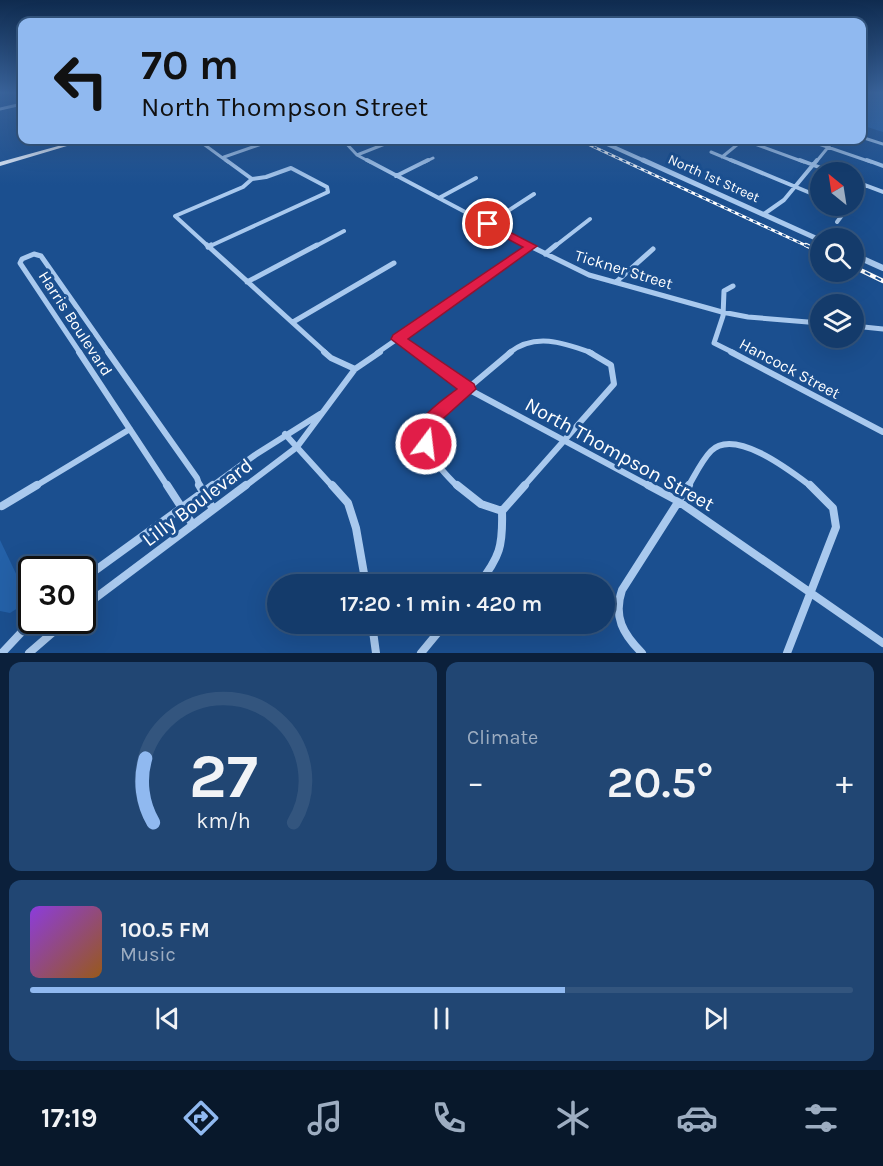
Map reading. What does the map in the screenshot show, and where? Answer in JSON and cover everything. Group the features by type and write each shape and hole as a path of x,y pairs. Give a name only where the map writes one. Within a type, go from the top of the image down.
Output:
{"main road":[{"path":"0,165 71,144"}],"street":[{"path":"866,139 883,144"},
{"path":"204,144 252,179"},
{"path":"224,157 261,144"},
{"name":"Tickner Street","path":"347,144 357,155 578,271 722,312 748,317 810,322"},
{"path":"357,155 385,144"},
{"name":"North 1st Street","path":"607,144 810,235"},
{"path":"722,157 738,144"},
{"path":"754,144 810,164"},
{"path":"819,144 883,166"},
{"path":"816,162 831,144"},
{"path":"711,152 810,193"},
{"path":"396,176 433,158"},
{"path":"208,247 328,192 327,188 291,168 266,177 252,179 243,187 175,216 208,247 331,358 355,369"},
{"path":"764,214 784,200 810,168"},
{"path":"439,198 476,178"},
{"path":"864,185 883,192"},
{"path":"488,224 534,194"},
{"path":"837,222 841,216"},
{"path":"545,254 590,219"},
{"path":"247,282 345,231"},
{"name":"Lilly Boulevard","path":"96,598 297,447 355,369 531,246"},
{"path":"616,282 653,249"},
{"name":"Harris Boulevard","path":"193,525 20,262 22,259 34,254 41,256 197,478 202,493 213,509"},
{"path":"864,259 883,268"},
{"path":"292,322 394,263"},
{"path":"722,312 724,291 733,286"},
{"name":"Hancock Street","path":"722,312 723,316 714,343 883,432"},
{"path":"864,327 883,329"},
{"name":"North Thompson Street","path":"398,339 468,389 678,501 883,643"},
{"path":"487,574 502,551 502,511 614,384 615,376 612,366 598,355 536,340 524,342 429,421 424,433 426,444 439,468 483,507 493,512 502,511"},
{"name":"Lilly Boulevard","path":"96,570 285,434 321,413"},
{"path":"2,506 130,429"},
{"path":"285,434 348,503 356,528 364,574"},
{"path":"642,653 625,636 618,619 617,602 622,590 711,451 728,443 747,447 808,482 830,503 836,514 836,527 787,653"},
{"path":"2,653 20,634"},
{"path":"29,653 51,634"},
{"path":"373,634 376,653"},
{"path":"421,653 437,634"}],"shaded area":[{"path":"866,123 883,123 883,132 866,127"},
{"path":"0,540 18,578 18,608 10,613 0,611"}],"railway":[{"path":"588,144 809,247"},
{"path":"806,245 810,247"},
{"path":"864,272 883,281"}],"route":[{"path":"426,444 424,433 429,421 468,389 398,339 531,246 488,224"}]}
